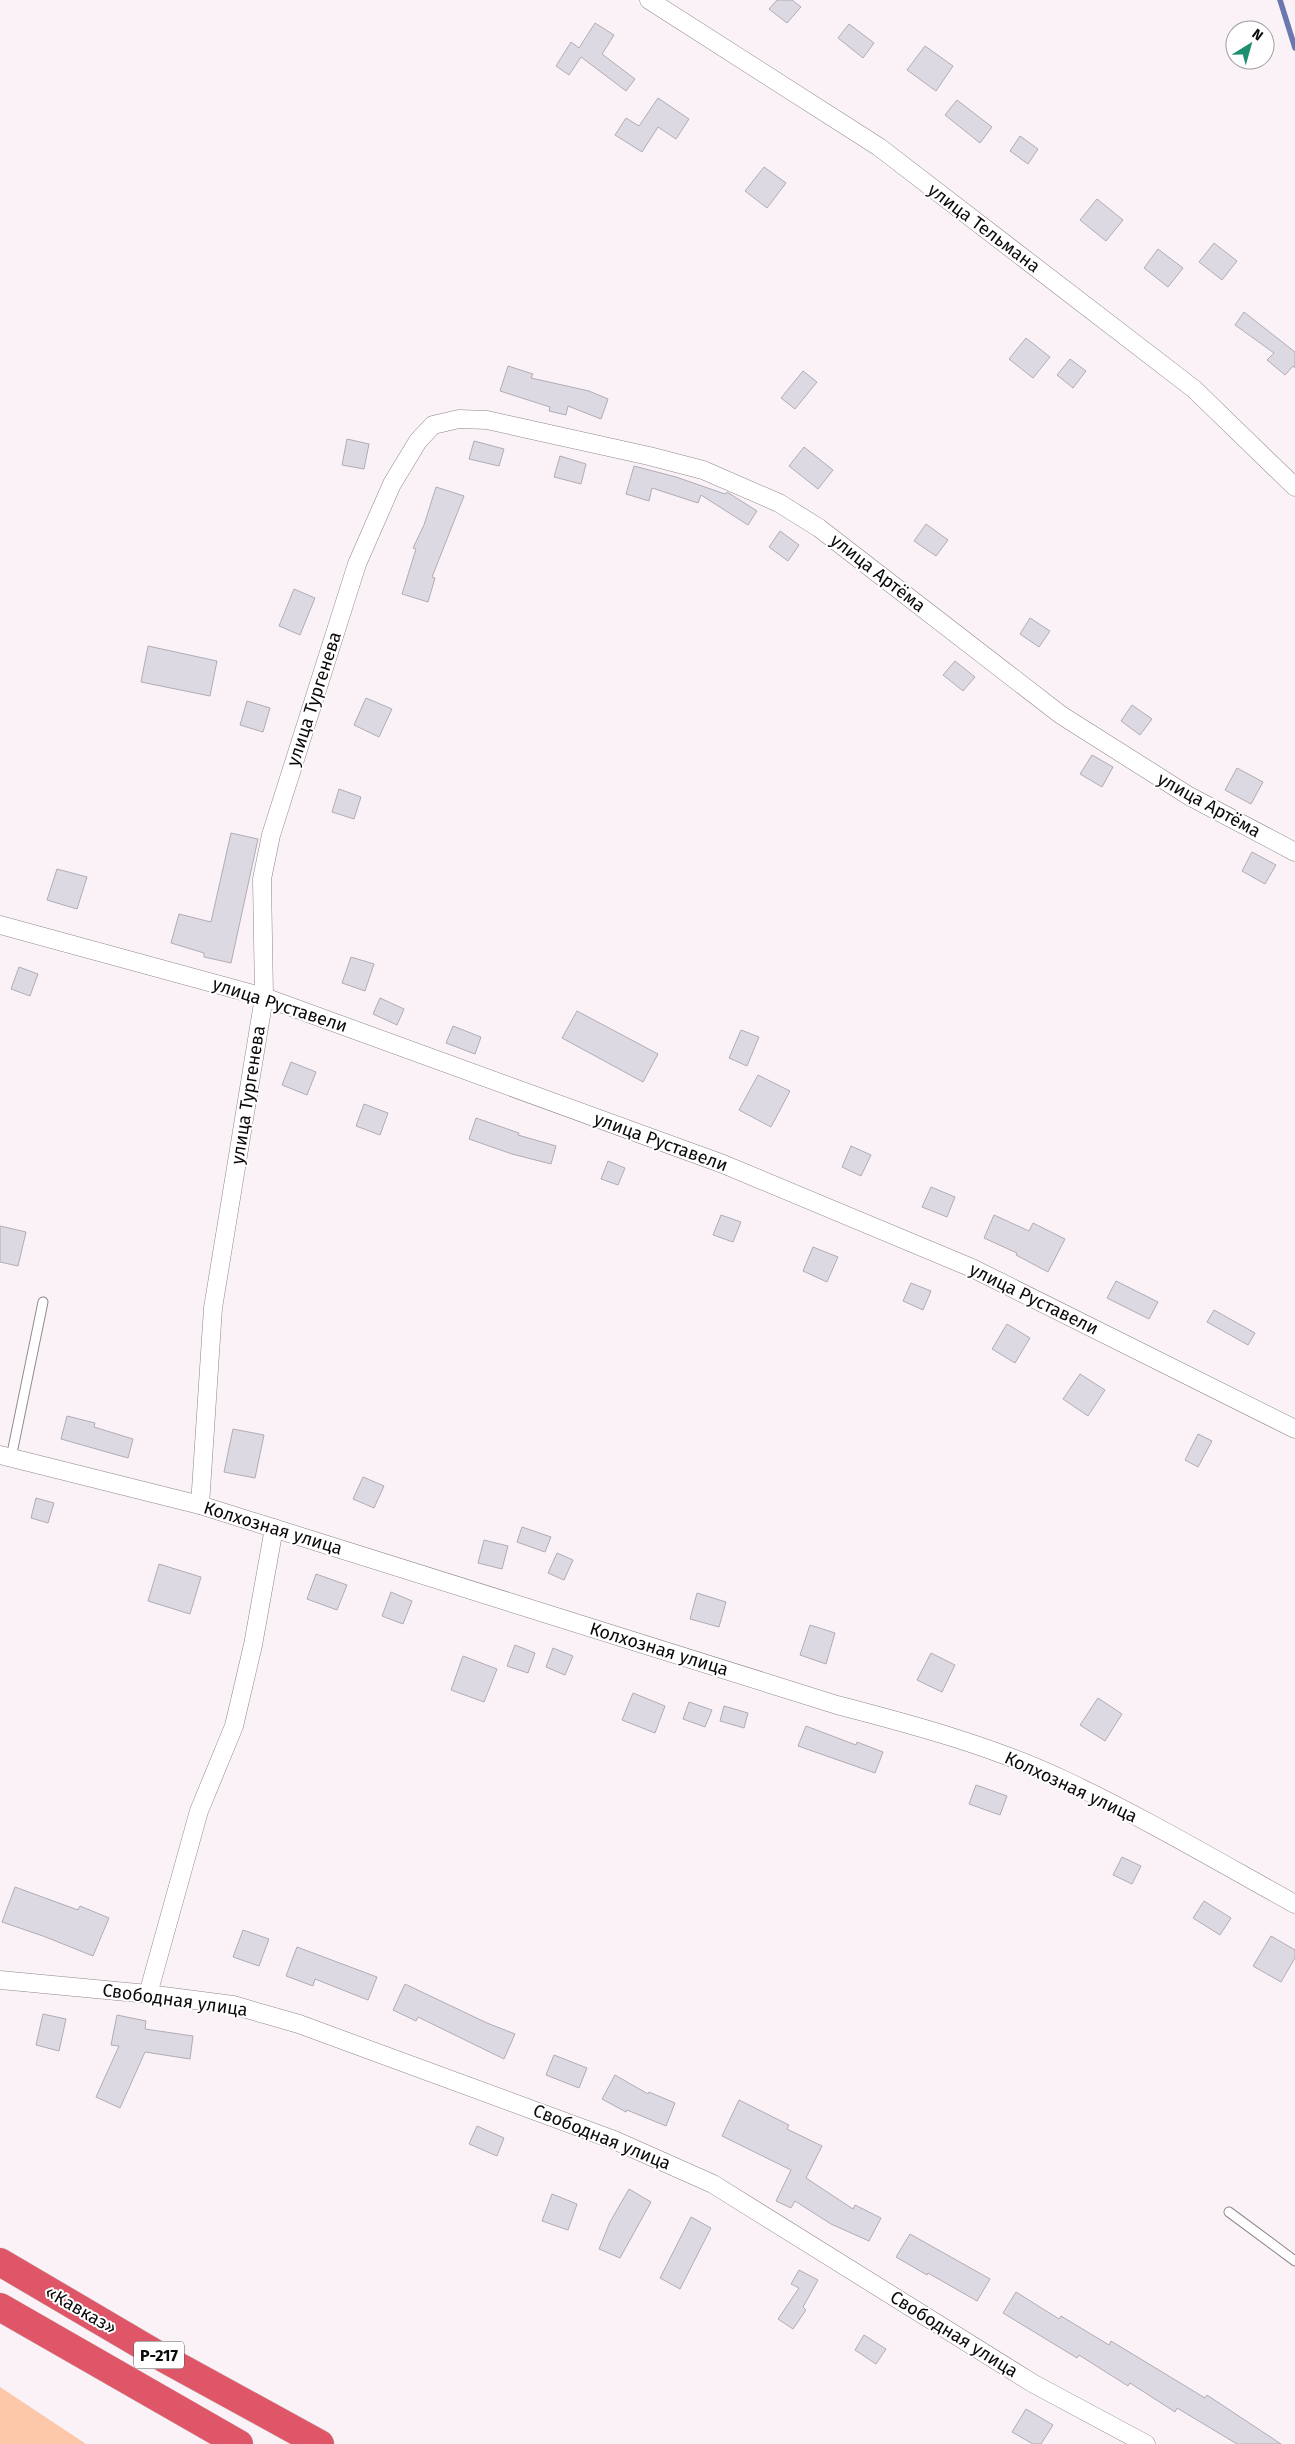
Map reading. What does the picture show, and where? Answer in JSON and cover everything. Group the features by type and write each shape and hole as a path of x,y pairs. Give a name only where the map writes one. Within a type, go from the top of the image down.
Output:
{"highway":[{"name":"«Кавказ»","path":"0,2262 166,2359 320,2444"},
{"name":"Р-217","path":"0,2307 239,2444"}],"street":[{"name":"улица Тельмана","path":"649,0 878,147 1194,389 1295,487"},
{"name":"улица Артёма","path":"418,441 433,425 459,419 487,420 703,470 779,504 819,528 1061,715 1189,796 1295,852"},
{"name":"улица Тургенева","path":"200,1505 213,1308 264,997 262,879 271,835 357,564 392,484 418,441"},
{"name":"улица Руставели","path":"0,925 264,997 723,1164 972,1268 1295,1429"},
{"name":"Колхозная улица","path":"6,1456 200,1505 837,1705 931,1730 1005,1755 1064,1779 1132,1814 1295,1904"},
{"path":"148,1994 199,1811 234,1726 253,1645 274,1528"},
{"name":"Свободная улица","path":"0,1980 148,1994 233,2005 299,2024 614,2140 713,2184 1034,2384 1146,2444"}],"lane":[{"path":"6,1456 43,1302"},
{"path":"1229,2212 1295,2261"}],"shaded area":[{"path":"0,2387 86,2444 0,2444"}],"building":[{"path":"777,0 792,0 801,7 787,23 769,9"},
{"path":"595,23 614,35 602,54 635,79 626,91 581,57 569,75 556,66 571,42 579,48"},
{"path":"849,24 874,43 863,58 838,38"},
{"path":"925,46 953,66 936,91 907,70"},
{"path":"658,98 689,119 676,139 658,127 642,152 615,135 626,118 639,126"},
{"path":"957,100 992,127 980,143 945,115"},
{"path":"1020,136 1038,149 1028,164 1010,151"},
{"path":"764,167 786,183 767,208 745,191"},
{"path":"1097,199 1123,220 1106,241 1080,220"},
{"path":"1214,243 1237,261 1222,280 1199,262"},
{"path":"1158,249 1183,268 1168,287 1144,268"},
{"path":"1244,312 1295,352 1295,368 1293,366 1285,375 1267,360 1274,353 1235,325"},
{"path":"1026,338 1050,357 1033,378 1009,359"},
{"path":"1070,359 1086,371 1073,388 1057,375"},
{"path":"508,366 533,374 531,378 589,391 608,399 601,419 568,406 566,415 549,411 550,407 500,391"},
{"path":"803,371 817,382 795,409 781,398"},
{"path":"347,439 369,444 364,469 342,465"},
{"path":"474,441 504,449 499,466 469,459"},
{"path":"804,447 833,470 818,489 789,466"},
{"path":"560,456 586,464 581,484 554,477"},
{"path":"634,466 676,477 725,494 727,492 757,511 748,525 701,495 698,503 652,488 649,501 626,494"},
{"path":"436,487 464,496 432,577 435,578 428,602 402,594 416,549 413,548 424,525"},
{"path":"926,524 948,540 936,556 914,541"},
{"path":"780,531 799,545 788,561 769,547"},
{"path":"294,589 315,598 300,635 279,626"},
{"path":"1030,618 1050,631 1039,647 1020,634"},
{"path":"148,646 217,661 210,696 141,682"},
{"path":"955,661 975,677 963,691 943,675"},
{"path":"366,698 392,709 379,737 354,725"},
{"path":"247,701 270,708 263,732 240,725"},
{"path":"1132,705 1152,719 1140,735 1121,721"},
{"path":"1092,755 1113,767 1102,787 1080,774"},
{"path":"1237,768 1263,782 1251,804 1225,790"},
{"path":"339,789 361,797 354,819 332,812"},
{"path":"231,833 258,839 231,963 204,957 204,953 171,943 179,914 211,922"},
{"path":"1252,852 1276,865 1265,884 1242,871"},
{"path":"57,869 87,877 77,909 47,900"},
{"path":"351,957 374,964 365,991 342,983"},
{"path":"19,967 38,974 30,996 11,989"},
{"path":"380,998 404,1009 397,1025 373,1014"},
{"path":"577,1011 658,1054 643,1082 562,1038"},
{"path":"453,1026 481,1037 475,1054 446,1043"},
{"path":"741,1030 759,1037 747,1066 729,1058"},
{"path":"291,1062 316,1072 307,1095 282,1085"},
{"path":"758,1075 790,1091 771,1127 739,1110"},
{"path":"364,1104 388,1113 380,1135 356,1126"},
{"path":"476,1118 519,1133 518,1135 556,1146 551,1164 512,1154 469,1139"},
{"path":"851,1146 871,1155 861,1176 842,1167"},
{"path":"608,1161 625,1168 618,1185 601,1179"},
{"path":"931,1187 955,1197 947,1217 922,1207"},
{"path":"721,1215 741,1222 733,1242 713,1235"},
{"path":"994,1215 1029,1231 1033,1223 1065,1239 1048,1272 1016,1255 1017,1253 984,1238"},
{"path":"0,1226 26,1232 18,1266 0,1262"},
{"path":"813,1247 838,1257 827,1282 803,1271"},
{"path":"1116,1281 1158,1302 1149,1319 1107,1298"},
{"path":"911,1283 931,1291 923,1310 903,1301"},
{"path":"1214,1310 1255,1333 1248,1345 1207,1322"},
{"path":"1007,1324 1030,1338 1015,1363 992,1349"},
{"path":"1080,1374 1105,1390 1088,1416 1063,1399"},
{"path":"67,1416 95,1423 94,1427 133,1439 128,1458 61,1439"},
{"path":"233,1429 264,1435 255,1478 224,1472"},
{"path":"1198,1434 1212,1441 1198,1467 1185,1460"},
{"path":"363,1477 384,1486 374,1508 353,1499"},
{"path":"36,1498 54,1503 48,1523 31,1518"},
{"path":"522,1527 551,1537 545,1552 517,1542"},
{"path":"484,1540 508,1546 502,1569 478,1563"},
{"path":"557,1553 573,1560 564,1580 548,1573"},
{"path":"159,1564 201,1577 190,1614 148,1601"},
{"path":"316,1574 347,1585 337,1610 307,1599"},
{"path":"391,1592 412,1601 403,1624 382,1616"},
{"path":"697,1593 726,1602 719,1627 690,1619"},
{"path":"810,1625 835,1633 826,1664 800,1655"},
{"path":"515,1645 535,1653 528,1673 507,1666"},
{"path":"553,1648 573,1656 565,1675 546,1667"},
{"path":"931,1653 955,1665 942,1692 917,1680"},
{"path":"463,1656 497,1669 484,1702 451,1690"},
{"path":"633,1693 665,1706 655,1733 622,1720"},
{"path":"1098,1698 1122,1714 1105,1741 1080,1725"},
{"path":"689,1702 712,1710 705,1727 683,1719"},
{"path":"724,1706 748,1713 744,1728 720,1721"},
{"path":"806,1726 856,1745 857,1742 883,1752 875,1773 798,1746"},
{"path":"976,1785 1007,1796 1000,1815 969,1804"},
{"path":"1122,1857 1141,1866 1132,1884 1113,1875"},
{"path":"15,1887 78,1910 80,1906 109,1918 93,1956 2,1922"},
{"path":"1204,1901 1231,1918 1220,1935 1193,1918"},
{"path":"243,1930 269,1939 259,1966 233,1957"},
{"path":"1271,1936 1295,1950 1295,1958 1281,1982 1253,1966"},
{"path":"297,1947 377,1977 368,2000 315,1979 313,1986 286,1976"},
{"path":"405,1984 487,2023 515,2034 504,2059 418,2017 416,2021 393,2010"},
{"path":"43,2014 66,2019 59,2051 36,2045"},
{"path":"117,2015 146,2021 145,2029 193,2036 190,2059 145,2052 120,2108 96,2097 119,2046 111,2045"},
{"path":"554,2055 587,2068 579,2088 546,2075"},
{"path":"615,2075 648,2094 649,2092 675,2103 666,2126 627,2110 626,2112 602,2099"},
{"path":"739,2100 789,2125 787,2129 822,2146 806,2178 853,2209 855,2205 881,2218 869,2241 831,2224 795,2201 791,2208 776,2201 791,2170 722,2136"},
{"path":"477,2126 504,2138 497,2156 469,2144"},
{"path":"629,2189 651,2202 620,2258 599,2249 610,2222"},
{"path":"552,2194 577,2204 568,2230 542,2221"},
{"path":"691,2217 711,2228 680,2289 660,2278"},
{"path":"910,2234 990,2279 977,2301 896,2257"},
{"path":"799,2270 818,2280 803,2307 806,2310 793,2329 778,2319 799,2288 791,2284"},
{"path":"1016,2292 1059,2319 1061,2316 1109,2345 1111,2341 1205,2398 1207,2395 1281,2444 1237,2444 1177,2408 1175,2412 1130,2383 1128,2386 1079,2355 1077,2358 1003,2313"},
{"path":"864,2335 886,2349 876,2364 855,2350"},
{"path":"1026,2409 1053,2425 1041,2444 1033,2444 1012,2432"}],"waterway":[{"path":"1280,0 1295,48"}]}
